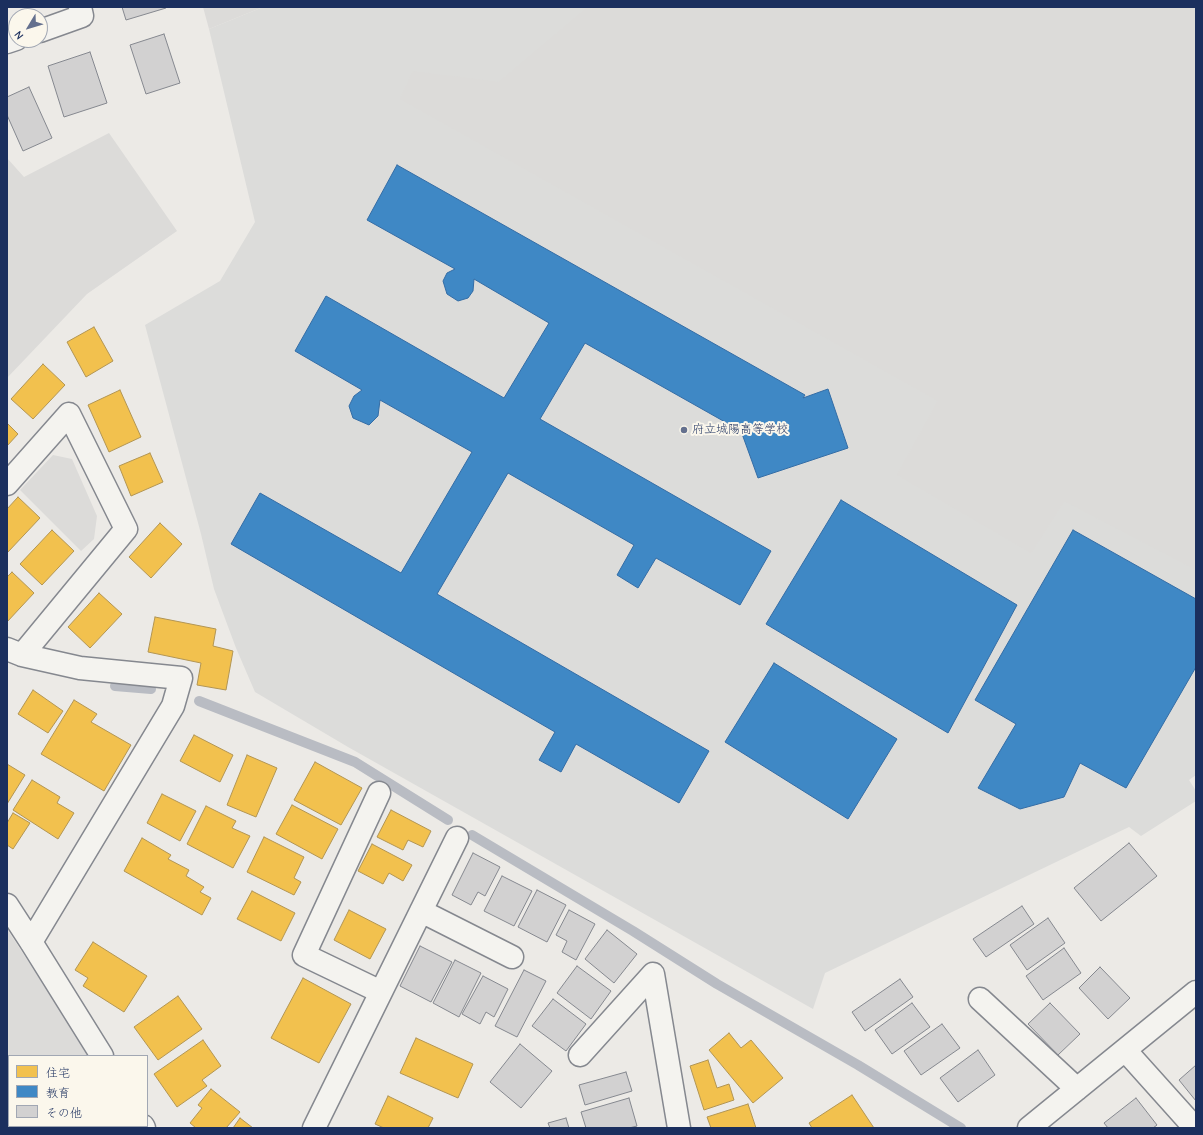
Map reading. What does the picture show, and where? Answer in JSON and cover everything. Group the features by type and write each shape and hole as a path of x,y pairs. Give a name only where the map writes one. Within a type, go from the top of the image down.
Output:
{"street":[{"path":"48,27 82,16 80,7"},
{"path":"7,484 69,414 126,529 14,652 80,668 181,678 176,697 32,942"},
{"path":"379,793 304,955 381,992"},
{"path":"314,1128 457,838"},
{"path":"7,905 32,942 101,1055"},
{"path":"421,911 512,957"},
{"path":"580,1055 653,974 679,1128"},
{"path":"1029,1128 1196,992"},
{"path":"980,999 1077,1089"},
{"path":"1125,1050 1195,1128"}],"shaded area":[{"path":"203,7 263,7 209,29"},
{"name":"府立城陽高等学校","path":"263,7 1196,7 1196,775 1189,780 1196,791 1196,801 1141,836 1129,827 825,973 813,1009 348,747 255,692 236,648 214,589 201,534 145,325 220,281 255,222 209,29"},
{"path":"588,7 1196,7 1196,570 1064,501 1031,553 897,475 938,401 400,99 413,71 499,82"},
{"path":"109,133 177,231 87,294 7,378 7,158 24,177"},
{"path":"53,455 72,459 97,516 94,539 81,551 20,490"},
{"path":"7,929 89,1055 8,1055 8,1127 122,1128 7,1128"}],"building: 住宅":[{"path":"94,327 113,361 86,377 67,342"},
{"path":"43,364 65,385 33,419 11,399"},
{"path":"120,390 141,437 109,452 88,405"},
{"path":"7,423 18,434 7,446"},
{"path":"150,453 163,482 131,496 119,466"},
{"path":"18,497 40,518 8,552 7,509"},
{"path":"160,523 182,544 151,578 129,557"},
{"path":"52,530 74,551 42,585 20,564"},
{"path":"12,572 34,593 7,622 7,577"},
{"path":"99,593 122,614 90,648 68,627"},
{"path":"155,617 216,629 213,646 233,651 226,690 197,685 201,663 148,652"},
{"path":"33,690 63,711 48,733 18,714"},
{"path":"74,700 97,714 91,722 131,745 104,791 41,754"},
{"path":"194,735 233,755 220,782 180,761"},
{"path":"247,755 277,768 256,817 227,805"},
{"path":"315,762 362,788 341,825 294,800"},
{"path":"7,764 25,775 7,804"},
{"path":"32,780 60,797 57,803 74,813 58,839 13,810"},
{"path":"162,794 196,811 180,841 147,823"},
{"path":"292,805 338,829 322,859 276,834"},
{"path":"206,806 236,821 232,828 250,836 233,868 187,844"},
{"path":"391,810 431,831 423,847 408,840 403,850 377,837"},
{"path":"13,813 30,823 13,849 7,845 7,823"},
{"path":"264,837 304,857 294,878 301,882 294,895 247,872"},
{"path":"142,838 171,855 168,859 189,870 186,876 204,887 200,892 211,898 202,915 124,871"},
{"path":"372,844 412,865 403,881 389,873 383,884 358,871"},
{"path":"252,891 295,913 281,941 237,919"},
{"path":"349,910 386,929 370,959 334,940"},
{"path":"93,942 147,976 124,1012 83,986 88,978 75,970"},
{"path":"303,978 351,1004 319,1063 271,1038"},
{"path":"178,996 202,1029 158,1060 134,1027"},
{"path":"729,1033 741,1048 751,1040 783,1078 753,1103 709,1050"},
{"path":"416,1038 473,1064 458,1098 400,1073"},
{"path":"203,1040 221,1066 202,1080 207,1086 177,1107 154,1074"},
{"path":"708,1060 717,1088 729,1084 734,1100 704,1110 690,1066"},
{"path":"211,1089 240,1112 226,1128 196,1128 190,1123 202,1108 198,1105"},
{"path":"852,1095 874,1128 812,1128 809,1123"},
{"path":"388,1096 433,1118 428,1128 384,1128 375,1124"},
{"path":"748,1104 756,1128 711,1128 707,1117"},
{"path":"240,1118 253,1128 233,1128"}],"building: 教育":[{"path":"397,165 805,395 803,398 828,389 848,448 758,478 741,431 585,343 540,419 771,551 740,605 656,558 638,588 617,575 634,545 508,473 437,594 709,751 679,803 576,744 561,772 539,760 555,732 231,544 260,493 401,573 472,452 380,400 378,416 369,425 353,418 349,406 354,396 362,390 295,351 326,296 504,398 549,323 474,279 473,291 468,298 458,301 447,294 443,281 447,273 455,269 367,220"},
{"path":"841,500 1017,605 948,733 766,624"},
{"path":"1073,530 1196,599 1196,667 1126,788 1080,763 1064,797 1020,809 978,788 1016,724 975,700"},
{"path":"774,663 897,739 848,819 725,742"}],"building: その他":[{"path":"122,7 166,7 166,8 126,20"},
{"path":"164,34 180,83 146,94 130,45"},
{"path":"90,52 107,103 64,117 48,66"},
{"path":"29,87 52,138 23,151 7,115 7,97"},
{"path":"1129,843 1157,876 1101,921 1074,888"},
{"path":"473,853 500,867 485,896 478,892 471,905 452,895"},
{"path":"502,876 532,891 514,926 484,911"},
{"path":"537,890 566,905 547,942 518,927"},
{"path":"1022,906 1034,924 986,957 973,939"},
{"path":"569,910 595,924 576,960 562,952 567,941 556,935"},
{"path":"1048,918 1065,943 1027,970 1010,945"},
{"path":"607,930 637,954 614,983 585,959"},
{"path":"420,946 452,962 431,1002 400,986"},
{"path":"1064,948 1081,973 1043,1000 1026,976"},
{"path":"455,960 481,973 459,1017 433,1003"},
{"path":"577,966 611,991 591,1019 557,993"},
{"path":"1100,967 1130,998 1108,1019 1079,988"},
{"path":"524,970 546,981 517,1037 495,1026"},
{"path":"483,976 508,989 494,1017 486,1012 480,1024 462,1014"},
{"path":"900,979 913,997 865,1031 852,1012"},
{"path":"553,999 586,1024 566,1051 532,1026"},
{"path":"912,1003 930,1027 892,1054 875,1030"},
{"path":"1050,1003 1080,1034 1058,1055 1028,1024"},
{"path":"942,1024 960,1048 921,1075 904,1051"},
{"path":"520,1044 552,1071 521,1108 490,1082"},
{"path":"978,1050 995,1075 958,1102 940,1078"},
{"path":"1196,1065 1196,1101 1179,1080"},
{"path":"626,1072 632,1091 585,1105 579,1085"},
{"path":"629,1098 637,1126 629,1128 586,1128 581,1112"},
{"path":"1136,1098 1157,1125 1153,1128 1108,1128 1104,1123"},
{"path":"566,1118 569,1128 550,1128 548,1123"}],"waterway":[{"path":"115,686 151,689"},
{"path":"199,701 355,762 448,820"},
{"path":"472,835 633,931 717,984 858,1065 961,1128"}],"place":[{"name":"府立城陽高等学校","path":"684,430"}]}
